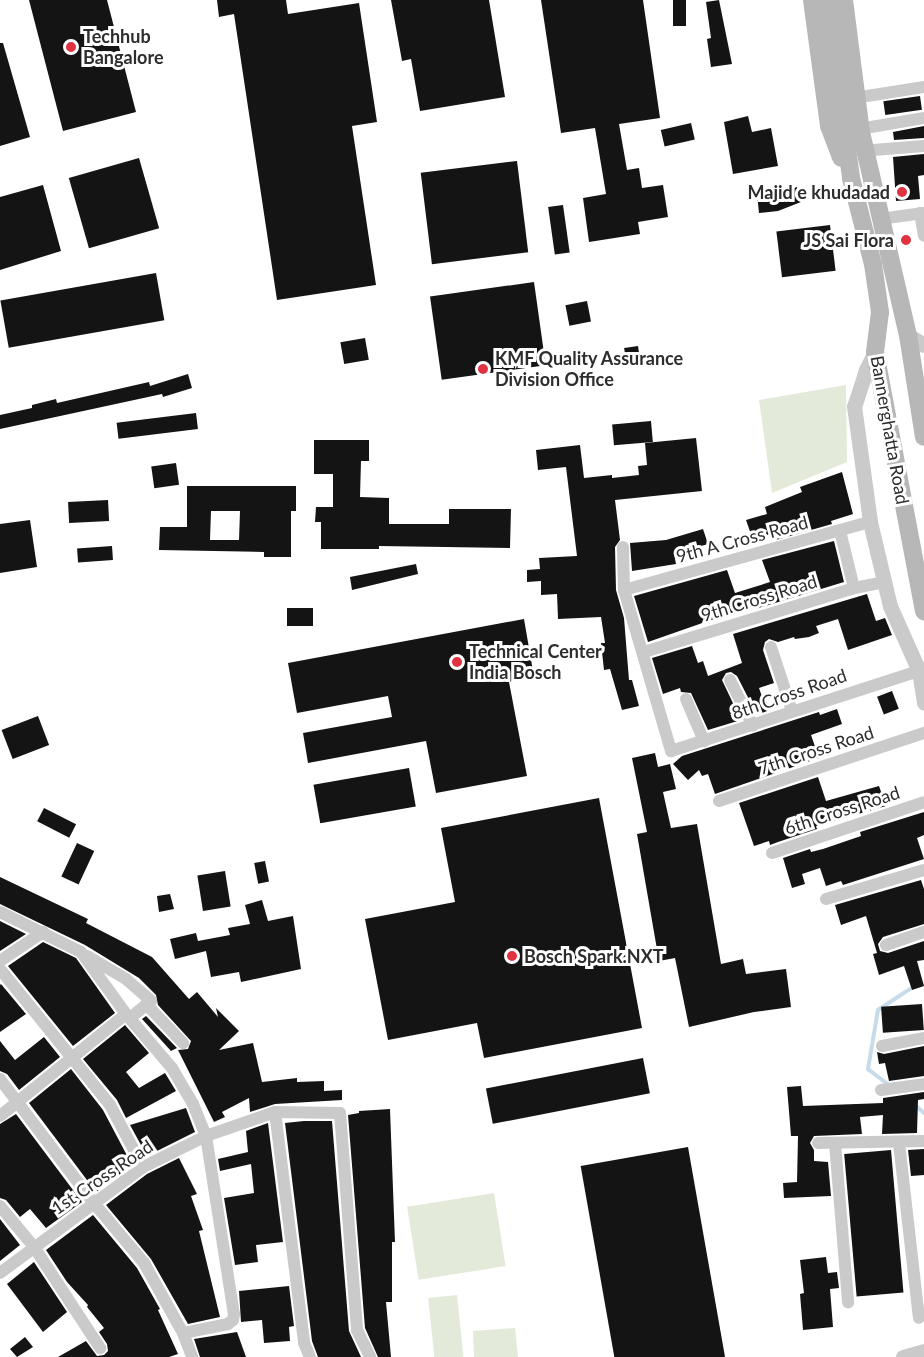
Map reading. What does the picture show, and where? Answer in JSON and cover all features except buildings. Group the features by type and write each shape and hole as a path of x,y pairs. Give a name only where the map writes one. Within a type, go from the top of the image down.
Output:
{"main road":[{"path":"812,0 829,126 860,177"},
{"path":"827,0 860,177"},
{"path":"844,0 860,177"},
{"path":"857,0 871,95 873,150 860,177"},
{"name":"Bannerghatta Road","path":"860,177 880,219 908,335 924,436"},
{"name":"Bannerghatta Road","path":"860,177 880,312 875,352 924,611"}],"street":[{"path":"871,95 924,87"},
{"path":"871,127 924,118"},
{"path":"873,150 924,146"},
{"path":"880,219 922,213 924,236"},
{"path":"908,335 924,345"},
{"path":"875,352 866,370 854,406 870,522 890,606 919,671 924,703"},
{"name":"9th A Cross Road","path":"624,590 870,522"},
{"path":"840,531 854,588"},
{"path":"623,547 624,590 644,652"},
{"name":"9th Cross Road","path":"644,652 854,588 884,582"},
{"path":"771,647 792,711"},
{"name":"8th Cross Road","path":"644,652 671,752 919,671"},
{"path":"730,680 753,726"},
{"path":"686,699 704,741"},
{"name":"7th Cross Road","path":"719,801 924,733"},
{"name":"6th Cross Road","path":"772,853 924,802"},
{"path":"826,899 924,870"},
{"path":"0,912 81,952 126,979 151,1001 128,1016 0,1116"},
{"path":"0,961 43,932"},
{"path":"886,945 924,932"},
{"path":"81,952 128,1016 184,1085 206,1136 234,1314 233,1320 228,1324 183,1334"},
{"path":"0,969 110,1105 143,1167"},
{"path":"146,1004 183,1043"},
{"path":"882,1046 924,1038"},
{"path":"0,1079 93,1202 144,1263 183,1334 192,1357"},
{"path":"881,1090 924,1084"},
{"path":"275,1112 304,1343 310,1357"},
{"name":"1st Cross Road","path":"0,1273 143,1167 206,1136 275,1112 340,1113 357,1330 370,1357"},
{"path":"818,1143 924,1141"},
{"path":"835,1143 848,1302"},
{"path":"898,1143 919,1318"},
{"path":"0,1206 34,1247 100,1348"},
{"path":"910,1246 924,1244"},
{"path":"903,1357 924,1351"}],"green space":[{"path":"846,385 847,462 772,493 759,400"},
{"path":"494,1193 506,1266 419,1280 407,1207"},
{"path":"457,1295 463,1357 434,1357 428,1298"},
{"path":"515,1328 518,1357 474,1357 473,1331"}],"waterway":[{"path":"889,1085 868,1069 878,1010 913,987"},
{"path":"916,1106 924,1113"}],"place":[{"name":"Techhub Bangalore","path":"71,47"},
{"name":"Majid e khudadad","path":"902,192"},
{"name":"JS Sai Flora","path":"906,240"},
{"name":"KMF Quality Assurance Division Office","path":"483,369"},
{"name":"Technical Center India Bosch","path":"457,662"},
{"name":"Bosch Spark.NXT","path":"512,956"}]}
